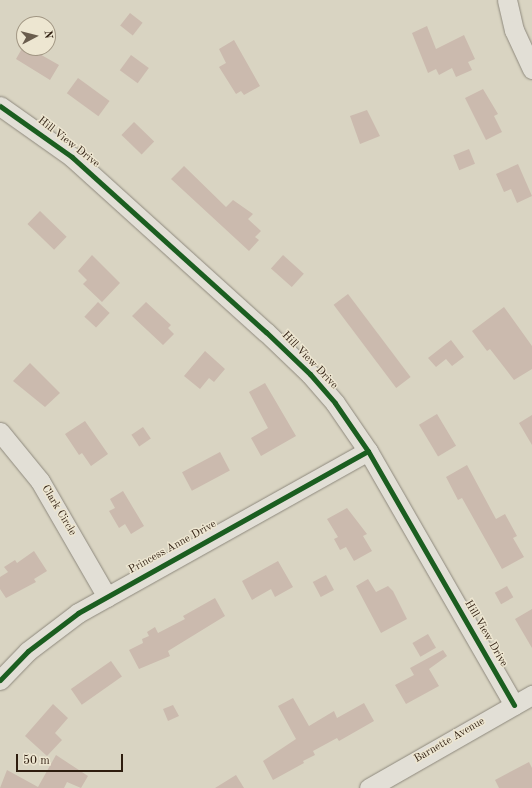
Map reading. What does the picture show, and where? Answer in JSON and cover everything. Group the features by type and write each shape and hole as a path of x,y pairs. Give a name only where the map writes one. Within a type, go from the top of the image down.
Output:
{"street":[{"path":"507,0 514,30 532,69"},
{"name":"Hill View Drive","path":"0,106 72,157 266,332 310,374 335,403 368,451 514,705"},
{"name":"Clark Circle","path":"0,432 40,481 108,597"},
{"name":"Princess Anne Drive","path":"0,680 28,651 55,629 108,597 368,451"},
{"name":"Barnette Avenue","path":"369,788 532,695"}],"building":[{"path":"130,13 143,23 133,35 120,26"},
{"path":"427,26 436,49 464,35 475,59 468,62 472,70 456,77 452,68 439,75 436,69 428,73 412,33"},
{"path":"234,40 260,86 244,95 241,91 236,94 219,67 226,63 219,49"},
{"path":"131,55 149,68 138,83 120,70"},
{"path":"18,56 43,56 59,65 50,80 16,59"},
{"path":"78,78 110,101 98,116 67,93"},
{"path":"483,89 498,114 494,116 502,132 486,140 465,98"},
{"path":"367,110 380,136 360,144 350,116"},
{"path":"134,122 154,141 142,154 121,135"},
{"path":"469,149 475,164 459,170 453,155"},
{"path":"518,164 532,196 517,203 511,189 504,192 496,174"},
{"path":"184,166 226,207 233,200 253,214 248,219 261,231 255,237 259,240 249,251 171,179"},
{"path":"40,211 67,237 54,250 27,224"},
{"path":"92,255 120,283 102,302 83,284 87,280 78,271"},
{"path":"283,255 304,274 292,287 271,268"},
{"path":"348,294 411,377 396,388 334,305"},
{"path":"98,302 110,313 96,328 84,317"},
{"path":"146,302 171,325 168,328 174,334 163,345 132,316"},
{"path":"504,307 532,346 532,369 514,380 490,349 487,351 472,331"},
{"path":"451,340 464,357 452,366 446,359 436,367 428,358"},
{"path":"205,351 225,369 214,382 209,378 200,389 184,376"},
{"path":"30,363 60,393 45,407 13,381"},
{"path":"265,383 296,436 261,456 251,438 268,428 249,392"},
{"path":"437,414 456,446 438,457 419,425"},
{"path":"532,415 532,445 519,423"},
{"path":"85,421 108,454 91,466 82,453 79,455 65,434"},
{"path":"143,427 151,439 139,446 131,435"},
{"path":"220,452 230,471 192,491 182,472"},
{"path":"467,465 496,519 505,514 517,536 513,538 524,557 502,569 462,498 458,500 446,477"},
{"path":"123,491 144,526 131,534 125,524 119,528 109,511 115,508 110,499"},
{"path":"347,508 367,534 363,536 372,551 354,561 346,547 340,550 334,539 338,537 327,519"},
{"path":"34,551 47,571 34,579 36,582 6,598 0,589 0,577 8,572 4,567 15,560 17,563"},
{"path":"278,561 293,587 275,597 271,589 252,600 242,581"},
{"path":"326,575 334,590 321,597 313,582"},
{"path":"368,579 376,592 388,586 393,591 407,619 381,633 356,586"},
{"path":"507,586 513,597 501,604 495,593"},
{"path":"215,598 225,616 168,651 170,656 139,669 129,650 143,643 142,639 149,636 147,632 155,627 158,633 185,619 183,616"},
{"path":"532,609 532,648 515,619"},
{"path":"428,634 436,648 420,657 412,643"},
{"path":"443,650 447,656 429,669 439,686 406,704 395,685 414,675 410,668"},
{"path":"111,661 122,677 82,705 71,689"},
{"path":"293,698 309,726 334,711 337,718 364,703 374,721 339,741 337,738 313,751 315,755 303,761 304,763 273,780 263,761 296,739 278,706"},
{"path":"53,704 68,718 55,733 62,740 47,756 25,736"},
{"path":"173,705 179,716 168,721 163,709"},
{"path":"56,755 88,776 81,788 67,782 64,788 0,788 7,770 38,787"},
{"path":"529,762 532,768 532,788 499,788 495,780"},
{"path":"236,775 244,788 215,788"}],"cycle path":[{"path":"0,106 72,157 266,332 310,374 335,403 368,451 514,705"},
{"path":"0,680 28,651 78,613 368,451"}]}
